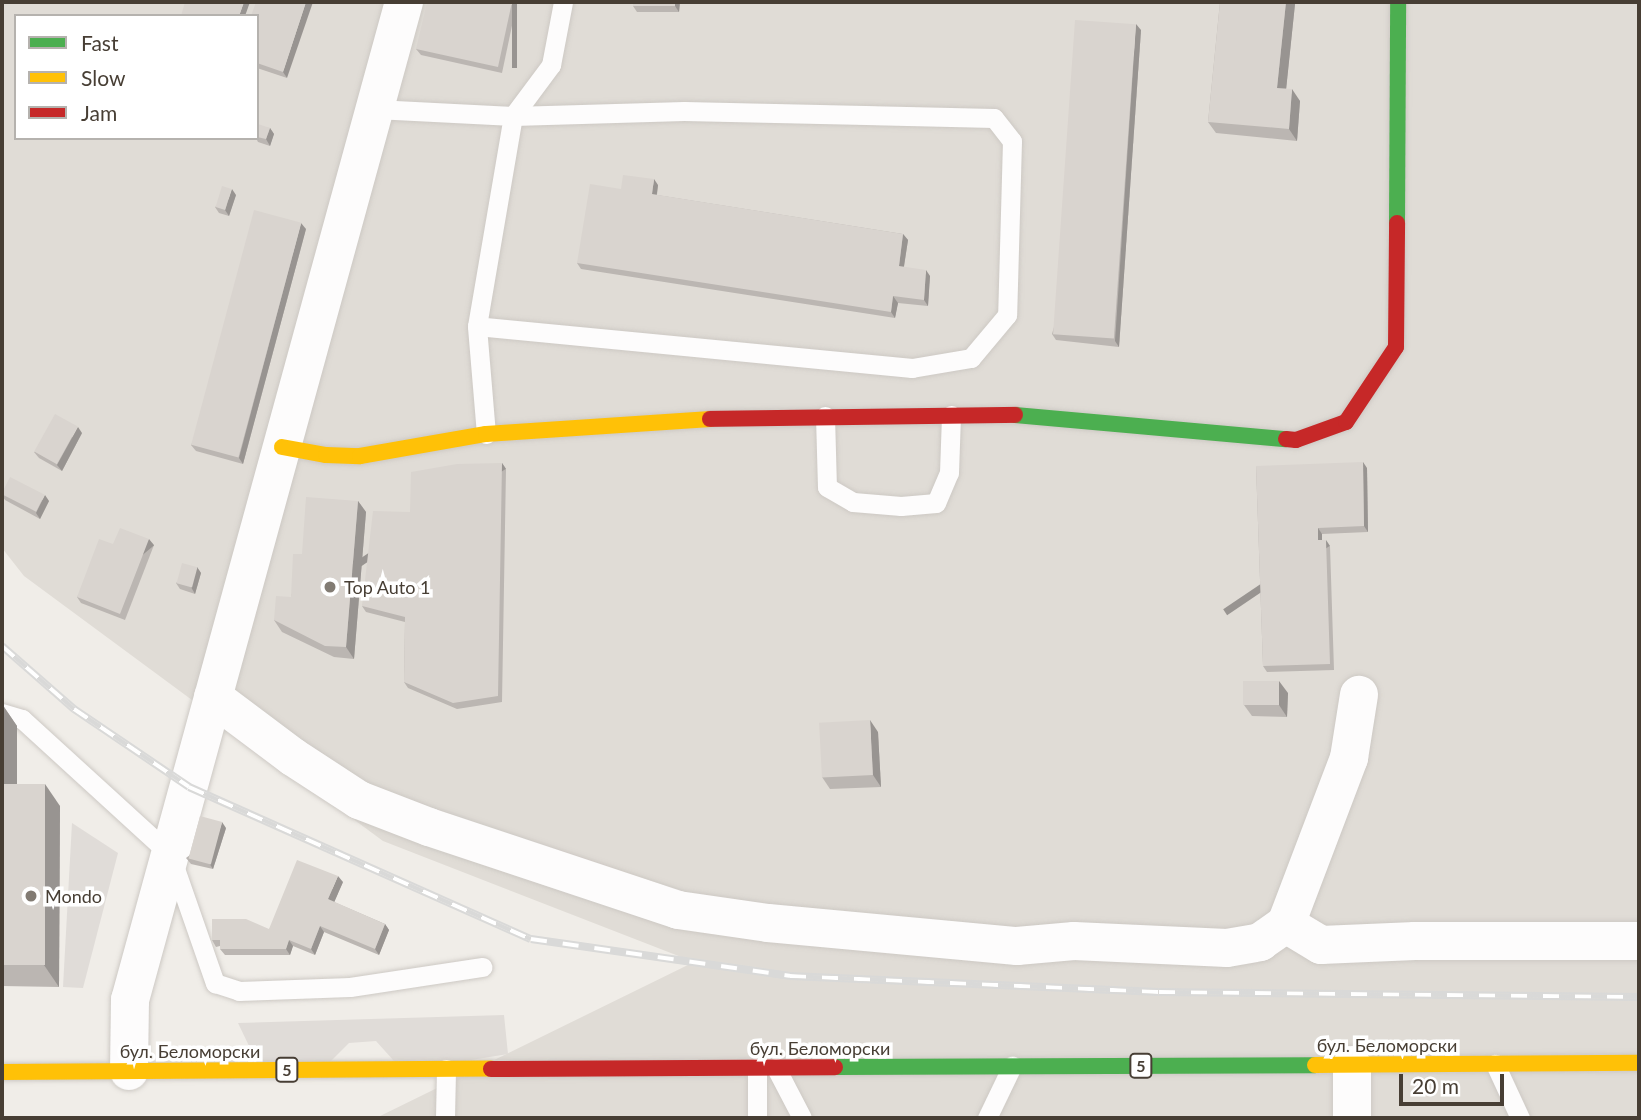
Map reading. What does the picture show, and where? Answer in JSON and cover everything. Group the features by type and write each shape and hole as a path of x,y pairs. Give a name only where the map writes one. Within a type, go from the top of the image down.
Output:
{"main road":[{"path":"282,447 327,455 360,456 486,434 738,416 1012,415 1296,440 1346,422 1396,348 1398,2"},
{"name":"бул. Беломорски","path":"2,1072 1639,1063"}],"street":[{"path":"128,1071 130,1000 404,2"},
{"path":"213,698 293,757 359,800 529,861 678,910 768,923 1017,946 1074,941 1227,948 1260,942 1286,924 1349,758 1359,695"},
{"path":"1286,924 1321,945 1415,941 1639,941"},
{"path":"1352,1065 1352,1118"}],"lane":[{"path":"486,434 477,326 513,116 551,65 563,2"},
{"path":"374,109 513,116 684,111 995,118 1012,141 1007,315 971,358 912,368 477,326"},
{"path":"825,416 827,486 853,502 901,506 936,503 949,474 951,415"},
{"path":"2,713 22,719 170,853 215,983 239,991 350,986 482,967"},
{"path":"1495,1064 1520,1118"},
{"path":"987,1118 1012,1066"},
{"path":"757,1118 766,1068"},
{"path":"766,1068 802,1118"},
{"path":"445,1118 446,1069"}],"shaded area":[{"path":"2,2 1639,2 1639,1118 376,1118 694,962 383,841 24,576 2,548"},
{"path":"72,823 118,853 83,988 63,987"},
{"path":"504,1015 508,1054 403,1071 376,1041 349,1043 323,1069 261,1071 238,1023"}],"building":[{"path":"185,2 244,2 240,14 182,14"},
{"path":"256,2 306,2 283,72 259,64 259,14 252,14"},
{"path":"427,2 512,2 498,67 416,49"},
{"path":"633,2 675,2 675,6 633,6"},
{"path":"1220,2 1286,2 1277,88 1292,89 1289,129 1208,122"},
{"path":"1075,20 1136,24 1114,338 1053,334"},
{"path":"259,124 270,128 266,139 259,137"},
{"path":"623,175 654,179 652,194 903,234 899,266 926,270 924,300 893,296 891,312 577,263 590,184 621,189"},
{"path":"222,186 232,189 225,210 216,207"},
{"path":"254,210 301,223 238,457 191,445"},
{"path":"55,414 78,427 57,464 34,452"},
{"path":"1363,462 1364,526 1318,528 1318,540 1326,540 1330,664 1263,666 1256,466"},
{"path":"502,463 498,696 453,703 404,682 405,617 362,606 373,511 410,512 411,472 457,464"},
{"path":"10,477 45,495 36,512 2,494"},
{"name":"Top Auto 1","path":"306,497 358,501 346,647 325,646 274,620 276,596 291,597 293,554 302,554"},
{"path":"120,528 149,539 120,614 77,597 99,539 113,544"},
{"path":"182,563 197,567 192,587 177,583"},
{"path":"1243,681 1279,681 1279,705 1243,705"},
{"path":"870,720 873,775 822,778 819,723"},
{"name":"Mondo","path":"2,784 45,784 45,965 2,965"},
{"path":"200,816 222,822 211,864 189,859"},
{"path":"297,860 338,876 328,899 385,924 375,949 320,926 311,949 289,940 286,949 220,949 220,940 212,940 212,919 246,919 269,929"}],"railway":[{"path":"2,646 74,709 189,787 531,939 790,976 1159,992 1639,997"}],"traffic: fast":[{"path":"1397,223 1398,2"},
{"path":"1015,415 1286,439"},
{"path":"835,1067 1315,1065"}],"traffic: slow":[{"path":"282,447 326,455 360,456 486,434 710,419"},
{"path":"1315,1065 1639,1063"},
{"path":"2,1072 491,1069"}],"traffic: jam":[{"path":"1286,439 1296,440 1346,422 1396,347 1397,223"},
{"path":"710,419 1015,415"},
{"path":"491,1069 835,1067"}],"place":[{"name":"Top Auto 1","path":"330,587"},
{"name":"Mondo","path":"31,896"}]}
